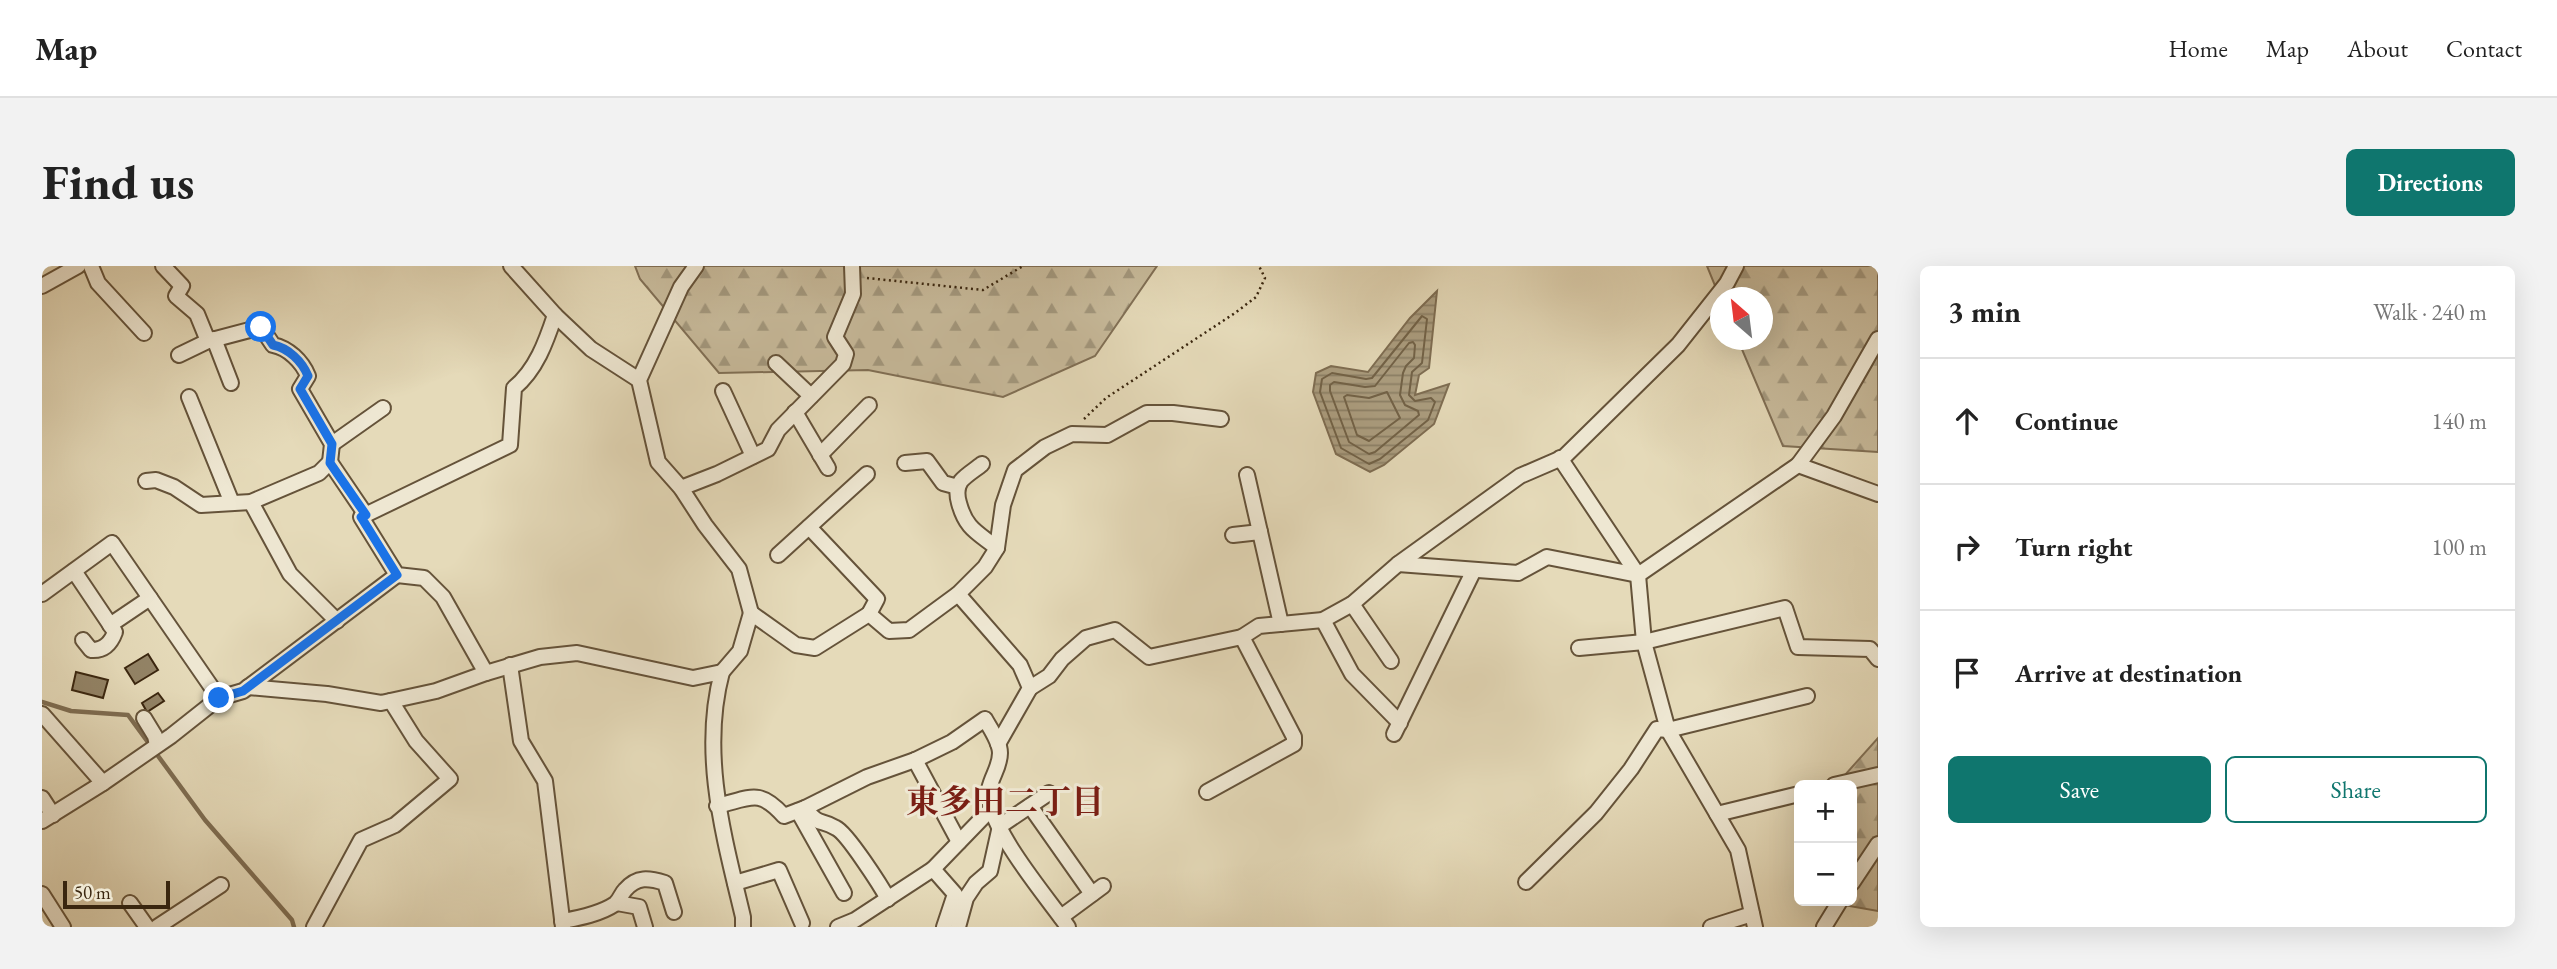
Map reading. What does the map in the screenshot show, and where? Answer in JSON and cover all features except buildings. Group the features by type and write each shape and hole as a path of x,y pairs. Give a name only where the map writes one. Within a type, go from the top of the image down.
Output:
{"street":[{"path":"42,286 78,266"},
{"path":"91,266 98,283 144,333"},
{"path":"163,266 182,286 176,296 197,314 230,383"},
{"path":"511,266 555,315 591,349 639,380"},
{"path":"696,266 681,287 639,380 658,461 681,488 705,526 739,569 751,613 740,651 722,672 716,695 713,749 717,806 743,927"},
{"path":"998,744 1030,688 1049,676 1062,659 1086,638 1115,630 1149,657 1241,637 1259,626 1323,620 1352,604 1398,565 1520,475 1560,458 1678,345 1727,283 1736,266"},
{"path":"681,488 768,449 778,430 843,364 846,354 835,337 853,295 853,272"},
{"path":"397,575 361,517 510,445 514,388 527,377 545,343 555,315"},
{"path":"179,355 211,340 261,327 273,345 284,348 304,368 308,376 300,389 332,444 330,463 366,515"},
{"path":"1398,565 1518,573 1547,557 1638,575 1798,465 1834,416 1878,339"},
{"path":"776,363 811,396"},
{"path":"723,391 753,456"},
{"path":"189,397 232,503"},
{"path":"820,455 869,405"},
{"path":"332,444 383,408"},
{"path":"795,412 828,468"},
{"path":"869,614 889,631 909,630 958,594 985,567 997,548 1003,505 1015,470 1045,447 1072,434 1107,435 1147,413 1173,413 1221,419"},
{"path":"1560,458 1638,575 1644,642 1668,730 1738,850 1754,921 1711,927"},
{"path":"905,463 927,460 943,483 958,487"},
{"path":"146,481 156,480 174,487 201,505 251,502 319,473 330,463"},
{"path":"982,464 961,481 958,487 964,519 997,548"},
{"path":"1798,465 1878,494"},
{"path":"778,555 867,474"},
{"path":"1247,475 1281,624"},
{"path":"251,502 290,574 337,621"},
{"path":"751,613 796,645 815,648 869,614 877,599 809,527"},
{"path":"1233,535 1260,532"},
{"path":"42,594 112,542 219,698"},
{"path":"74,571 115,632 111,642 99,651 91,650 83,640"},
{"path":"1323,620 1352,674 1397,729 1473,572"},
{"path":"42,798 47,818 157,746 219,698 243,691 397,575 424,578 443,597 486,673"},
{"path":"958,594 1020,665 1030,688"},
{"path":"110,625 150,598"},
{"path":"1352,604 1391,662"},
{"path":"1579,648 1644,642 1785,608 1798,648 1870,649 1878,659"},
{"path":"1207,792 1294,744 1294,737 1241,637"},
{"path":"248,687 327,694 381,703 436,691 540,657 577,653 693,678 722,672"},
{"path":"510,665 521,741 545,781 563,924 617,903 639,907 645,927"},
{"path":"1526,882 1596,813 1631,769 1657,729 1668,730 1807,696"},
{"path":"314,927 361,840 395,825 450,779 416,741 391,701"},
{"path":"42,714 103,783"},
{"path":"144,718 155,736 157,746"},
{"path":"717,806 758,797 770,801 784,816 802,810 867,777 915,760 952,742 985,719 1000,750 998,766 989,783 992,808 1014,852 1064,922 1097,890 1030,806"},
{"path":"915,760 959,842"},
{"path":"1856,780 1878,775"},
{"path":"958,927 966,898 976,883 990,871 1000,826 1049,793"},
{"path":"1717,814 1794,795"},
{"path":"838,927 855,920 933,869 992,808"},
{"path":"802,810 844,893"},
{"path":"802,810 816,822 838,828 876,878 888,899"},
{"path":"1857,876 1878,844"},
{"path":"933,869 955,894 944,927"},
{"path":"735,883 779,870 802,923"},
{"path":"617,903 625,890 639,879 647,877 665,883 674,912"},
{"path":"157,927 221,885"},
{"path":"42,894 63,927"},
{"path":"130,903 147,927"},
{"path":"1824,927 1837,906"}],"path":[{"path":"853,272 983,290 1023,266"},
{"path":"1072,434 1107,398 1256,297 1265,278 1259,266"}],"green space":[{"path":"635,266 1157,266 1095,356 1003,397 868,370 719,373 640,279"},
{"path":"1707,266 1878,266 1878,452 1783,446 1742,350 1773,350 1773,287 1716,287"},
{"path":"1878,738 1878,911 1850,906 1857,906 1857,780 1840,780"}],"water":[{"path":"1437,291 1429,368 1419,375 1415,395 1449,384 1434,424 1384,465 1370,472 1336,454 1313,392 1316,373 1331,366 1368,372 1410,318"}],"waterway":[{"path":"42,702 71,711 128,715 205,820 292,920 294,927"}],"district":[{"name":"東多田二丁目","path":"1005,801"}],"route":[{"path":"219,698 243,691 397,575 361,517 366,515 330,463 332,444 300,389 308,376 304,368 284,348 273,345 261,327"}]}
